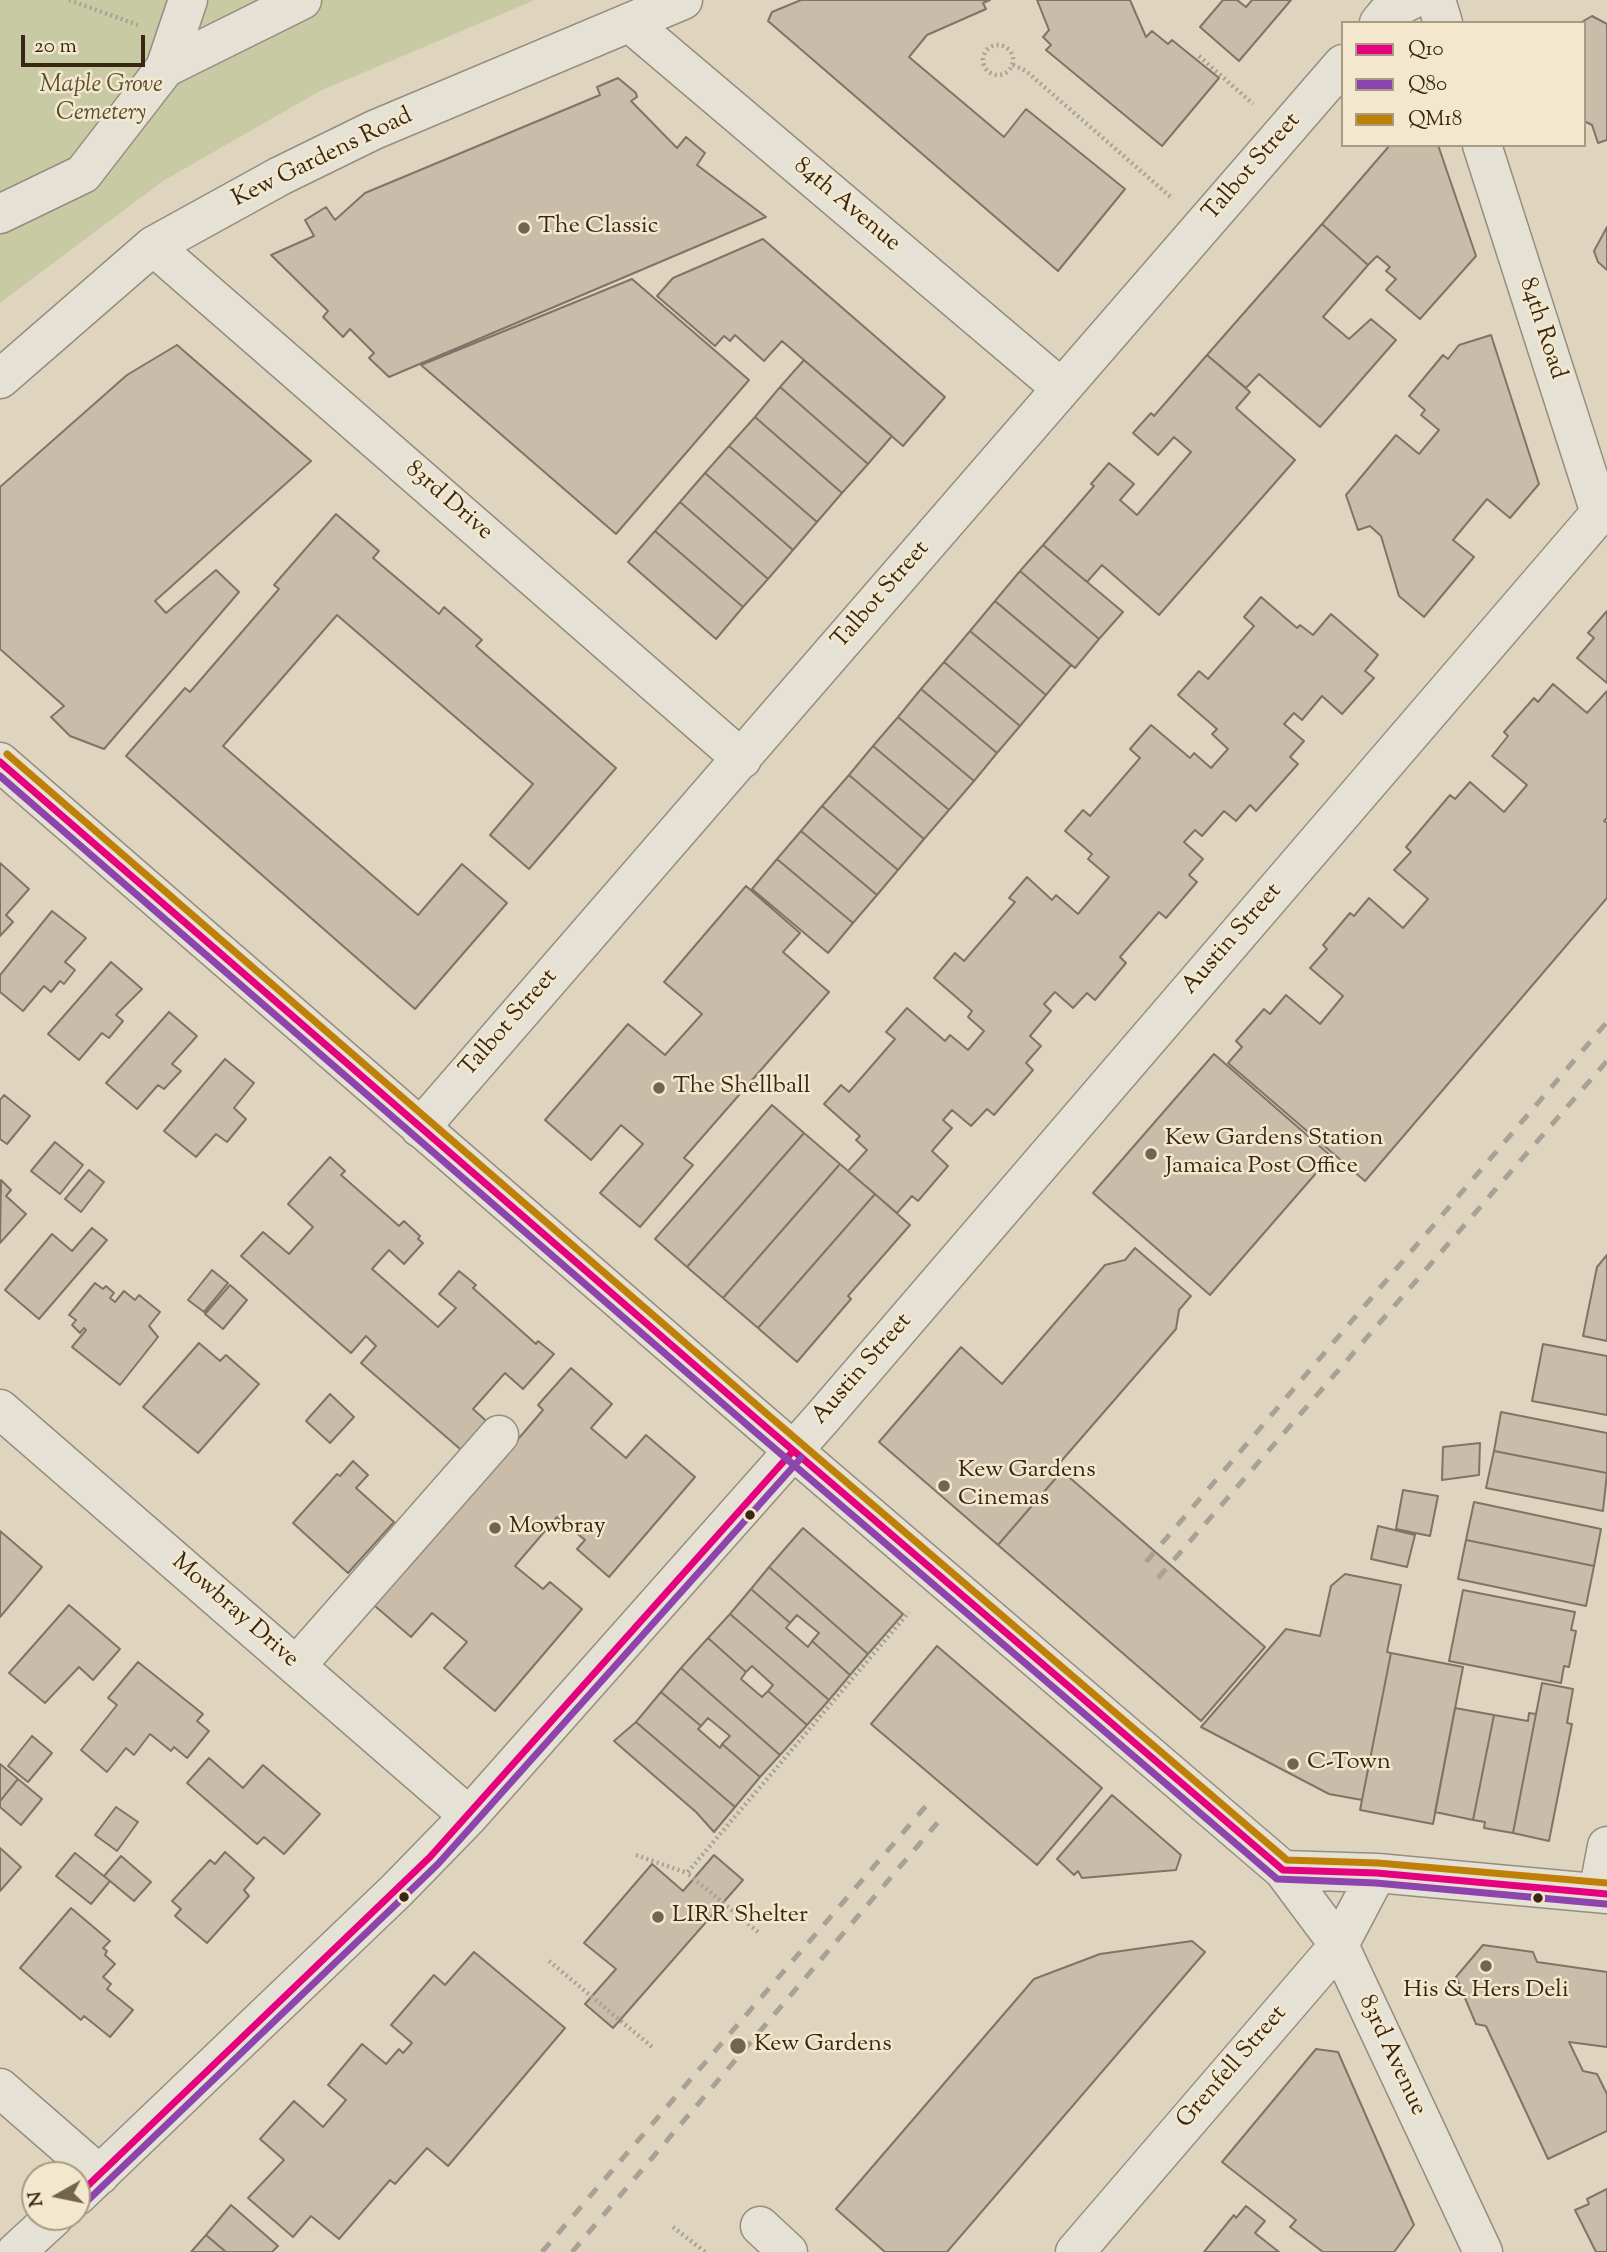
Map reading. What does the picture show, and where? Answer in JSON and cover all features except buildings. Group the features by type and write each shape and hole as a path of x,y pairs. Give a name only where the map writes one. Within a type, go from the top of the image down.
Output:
{"street":[{"path":"0,214 83,174 170,53 188,0"},
{"path":"170,53 303,0"},
{"name":"Kew Gardens Road","path":"0,379 153,246 324,152 683,0"},
{"path":"1381,21 1389,11 1411,0"},
{"path":"1436,0 1442,21"},
{"name":"84th Avenue","path":"630,23 1061,388"},
{"name":"Talbot Street","path":"420,1128 1341,66"},
{"name":"84th Road","path":"1483,147 1604,509"},
{"name":"83rd Drive","path":"153,246 742,759"},
{"name":"Austin Street","path":"91,2182 396,1891 469,1816 793,1451 1604,509"},
{"name":"83rd Avenue","path":"0,762 793,1451 1283,1870 1339,1945 1483,2252"},
{"name":"Mowbray Drive","path":"0,1409 469,1816"},
{"path":"296,1666 499,1435"},
{"path":"1283,1870 1377,1873 1602,1894 1607,1846"},
{"name":"Grenfell Street","path":"1075,2252 1339,1945 1377,1873"},
{"path":"0,2088 66,2161"},
{"path":"760,2226 788,2252"},
{"path":"16,2252 39,2231"}],"path":[{"path":"69,0 170,53"},
{"path":"991,46 1006,47 1012,55 1013,65 1007,73 993,74 983,64 984,54 991,46"},
{"path":"1199,56 1253,104"},
{"path":"1013,65 1026,71 1173,199"},
{"path":"687,1873 909,1612"},
{"path":"636,1855 687,1873 758,1932"},
{"path":"548,1961 652,2047"},
{"path":"673,2227 705,2252"}],"green space":[{"name":"Maple Grove Cemetery","path":"0,0 535,0 320,91 163,181 0,303"}],"railway":[{"path":"1146,1562 1607,1022"},
{"path":"1158,1578 1607,1061"},
{"path":"542,2252 932,1799"},
{"path":"572,2252 944,1815"}],"transit line":[{"name":"QM18","path":"7,754 767,1414 1287,1860 1378,1863 1607,1883"},
{"name":"Q10","path":"0,762 760,1422 1283,1870 1377,1873 1607,1894"},
{"name":"Q80","path":"0,776 753,1430 1277,1879 1376,1883 1606,1904"},
{"name":"Q10","path":"91,2183 430,1857 793,1451"},
{"name":"Q80","path":"91,2197 438,1864 801,1458"}],"place":[{"name":"The Classic","path":"524,228"},
{"name":"The Shellball","path":"659,1088"},
{"name":"Kew Gardens Station Jamaica Post Office","path":"1151,1154"},
{"name":"Kew Gardens Cinemas","path":"944,1486"},
{"name":"Mowbray","path":"495,1528"},
{"name":"C-Town","path":"1293,1764"},
{"name":"LIRR Shelter","path":"658,1917"},
{"name":"His & Hers Deli","path":"1486,1966"},
{"name":"Kew Gardens","path":"738,2046"}]}
